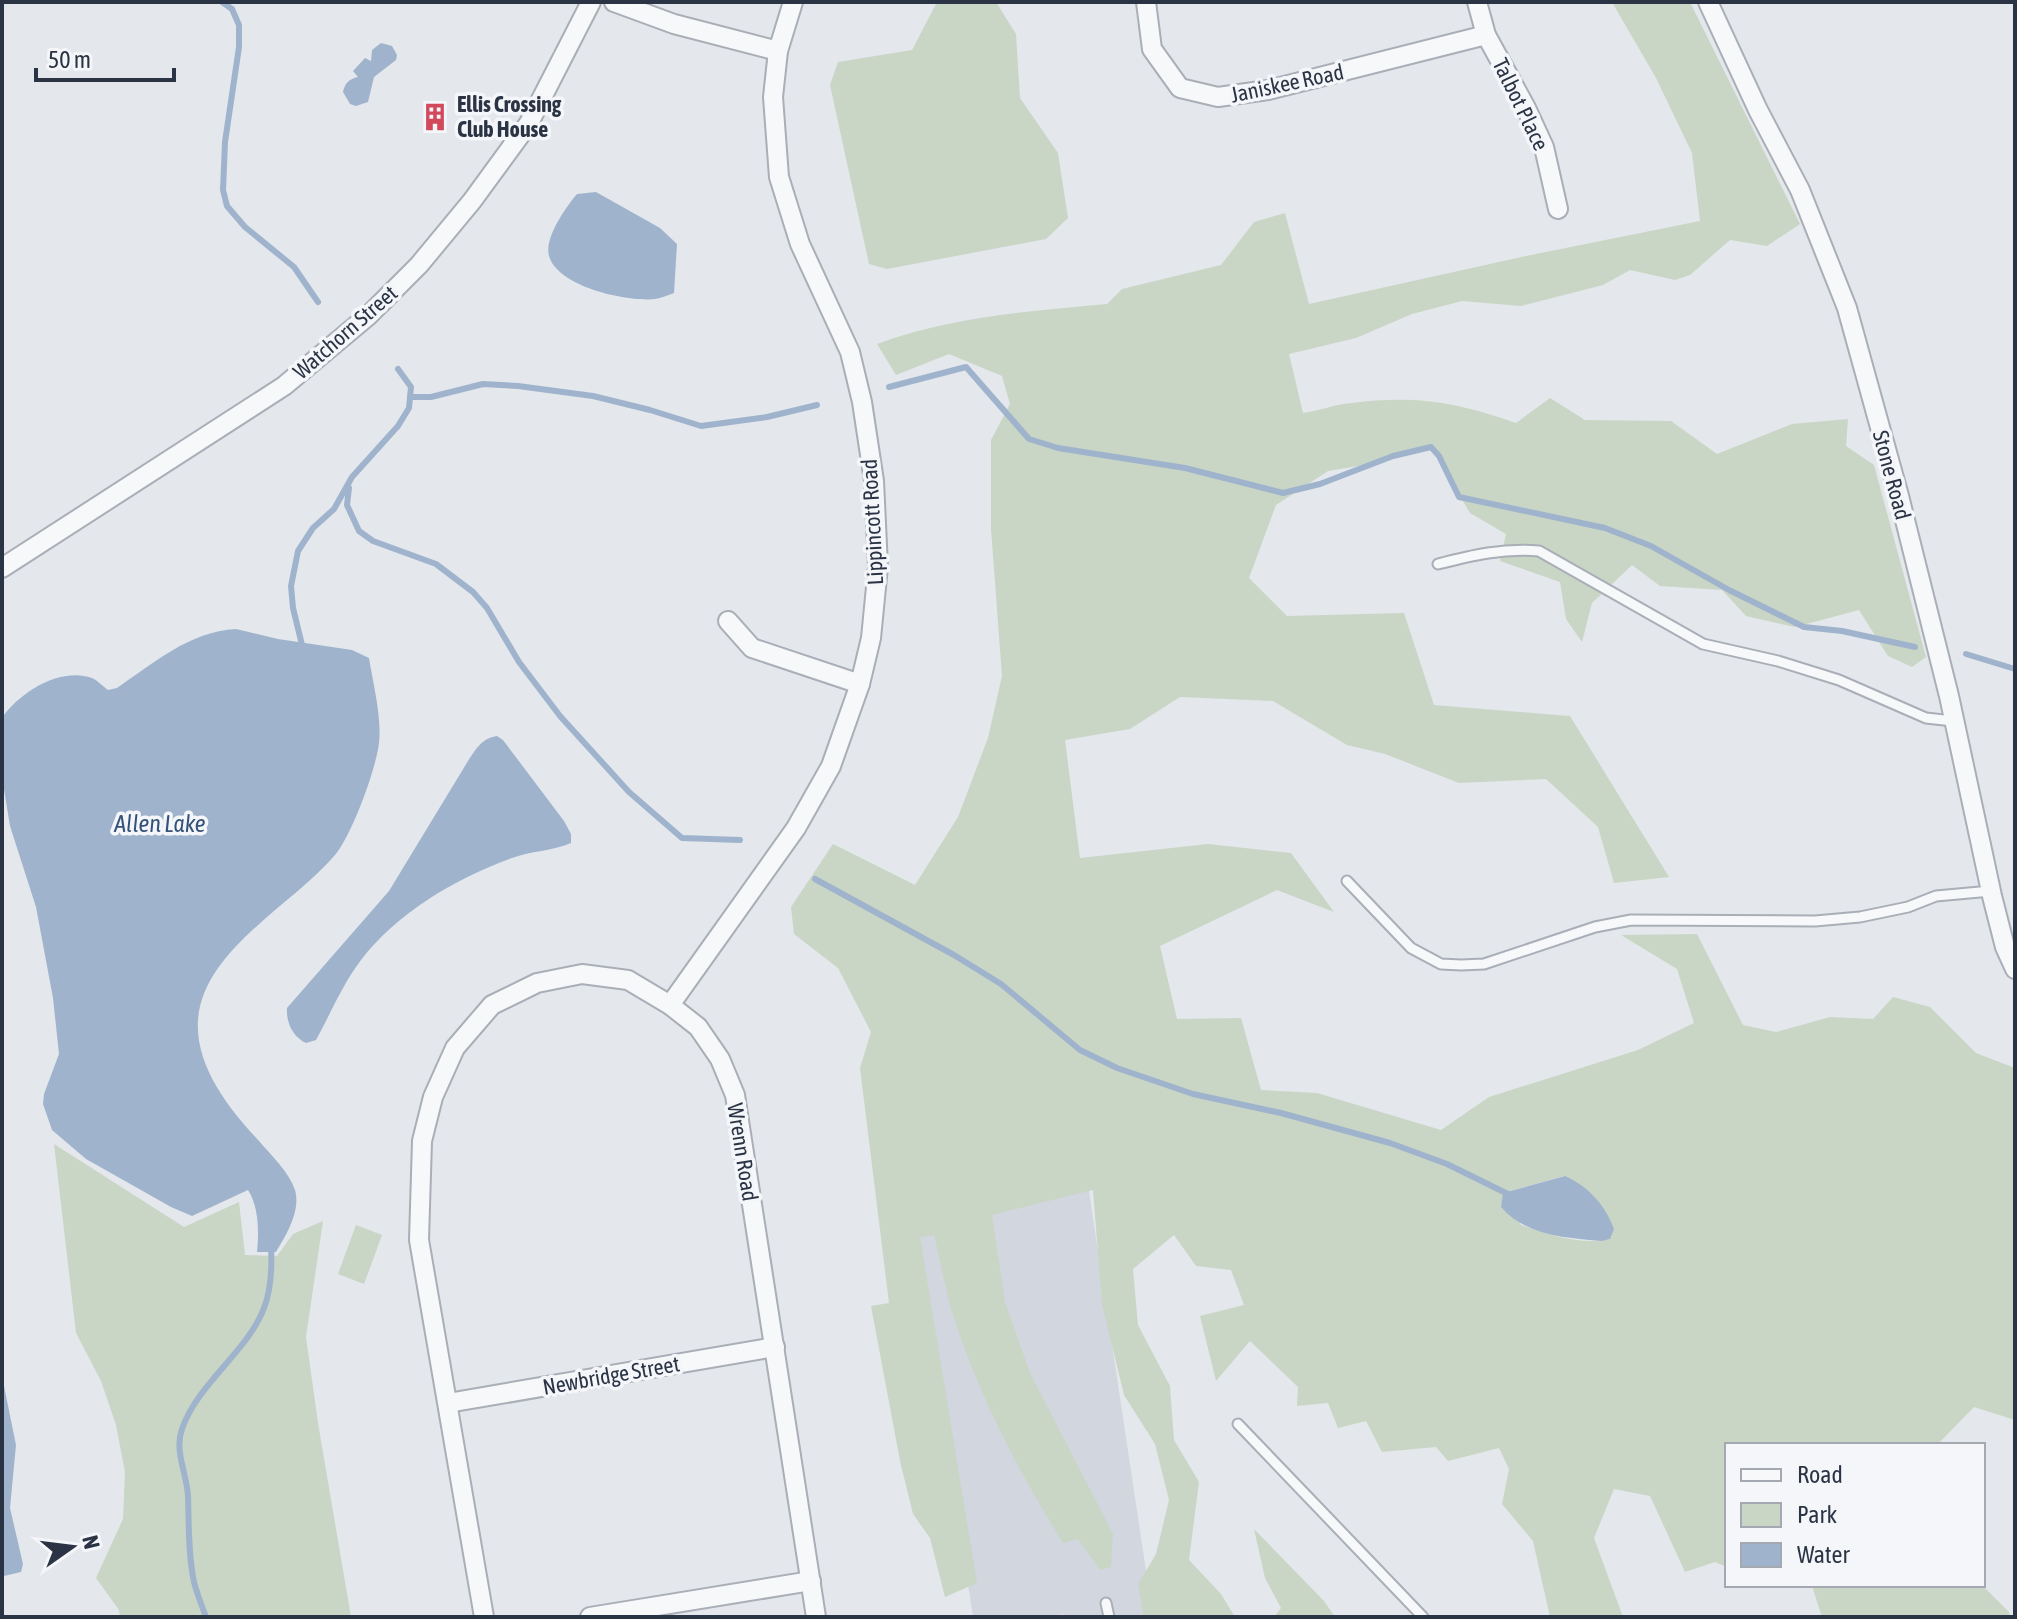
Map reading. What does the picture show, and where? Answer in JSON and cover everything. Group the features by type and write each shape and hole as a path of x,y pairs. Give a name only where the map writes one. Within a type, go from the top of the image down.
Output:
{"street":[{"name":"Watchorn Street","path":"2,568 284,386 369,315 419,265 472,201 529,123 591,2"},
{"path":"614,2 674,24 778,51"},
{"name":"Lippincott Road","path":"670,1005 796,828 831,766 860,684 871,638 878,567 874,481 862,402 850,352 800,244 779,177 773,97 778,51 793,2"},
{"name":"Janiskee Road","path":"1146,2 1152,49 1180,88 1218,97 1268,90 1486,35"},
{"name":"Talbot Place","path":"1477,2 1486,35 1544,147 1558,209"},
{"name":"Stone Road","path":"1708,2 1758,110 1800,190 1847,308 1899,496 2005,947 2015,969"},
{"path":"728,621 752,648 860,684"},
{"name":"Wrenn Road","path":"484,1617 419,1240 422,1141 433,1097 455,1048 492,1005 537,983 582,974 628,980 670,1005 698,1027 720,1059 735,1095 816,1617"},
{"name":"Newbridge Street","path":"448,1403 775,1347"},
{"path":"590,1617 811,1581"}],"lane":[{"path":"1438,564 1486,552 1512,549 1539,551 1703,644 1791,664 1839,680 1926,718 1953,721"},
{"path":"1347,881 1411,948 1441,964 1461,965 1484,964 1595,927 1631,920 1815,921 1860,917 1908,907 1936,896 1991,891"},
{"path":"1238,1424 1423,1617"},
{"path":"1106,1603 1109,1617"}],"shaded area":[{"path":"1088,1185 1153,1617 1064,1617 1063,1614 1053,1617 973,1617 913,1227"}],"green space":[{"path":"937,2 996,2 1016,34 1020,98 1058,153 1068,218 1046,239 887,269 869,264 830,85 838,62 912,50"},
{"path":"1612,2 1690,2 1800,224 1767,246 1730,240 1690,275 1675,280 1630,270 1603,285 1521,306 1462,301 1412,314 1356,338 1289,354 1303,413 1346,404 1416,400 1454,405 1516,423 1550,398 1585,420 1671,421 1717,454 1792,424 1848,419 1846,446 1874,465 1926,657 1912,667 1888,656 1859,610 1795,627 1746,616 1722,590 1660,586 1632,565 1592,603 1582,642 1566,619 1560,582 1500,561 1506,534 1470,513 1430,446 1377,463 1328,471 1276,505 1249,578 1287,616 1404,613 1434,705 1570,716 1669,877 1614,883 1598,827 1546,779 1459,783 1385,754 1347,745 1273,701 1180,697 1130,729 1065,740 1080,858 1208,844 1291,853 1334,912 1277,890 1160,946 1177,1019 1241,1018 1261,1090 1317,1093 1441,1130 1489,1097 1638,1050 1694,1023 1677,969 1621,935 1697,934 1743,1025 1776,1032 1830,1017 1873,1019 1893,997 1930,1007 1976,1053 2015,1068 2015,1420 1974,1407 1939,1443 1725,1443 1725,1566 1715,1562 1685,1572 1650,1496 1614,1489 1594,1538 1623,1617 1550,1617 1533,1541 1502,1504 1509,1469 1499,1448 1448,1461 1436,1447 1382,1452 1366,1421 1338,1428 1328,1403 1297,1406 1298,1387 1250,1341 1216,1381 1200,1316 1244,1305 1231,1270 1196,1266 1174,1235 1133,1269 1138,1325 1170,1386 1174,1440 1199,1482 1189,1560 1221,1594 1235,1617 1144,1617 1138,1584 1156,1554 1169,1500 1155,1444 1124,1395 1102,1304 1093,1190 992,1215 1005,1302 1030,1373 1113,1534 1111,1567 1100,1570 1078,1539 1063,1543 1030,1488 987,1402 962,1343 949,1303 934,1235 920,1237 977,1583 945,1597 930,1538 913,1514 871,1306 889,1303 860,1068 871,1032 838,968 794,934 791,907 833,844 915,885 958,817 988,738 1002,676 991,529 991,440 1010,404 1002,376 949,354 896,375 877,344 962,321 1107,304 1122,289 1221,265 1254,222 1285,213 1309,304 1700,221 1692,153 1656,78","holes":["1564,1176 1610,1239 1577,1240 1521,1225 1503,1193"]},
{"path":"54,1144 184,1227 239,1202 245,1255 277,1256 293,1234 323,1221 306,1337 351,1617 120,1617 119,1610 96,1578 123,1519 125,1472 116,1425 101,1381 76,1333"},
{"path":"356,1225 382,1235 364,1284 338,1274"},
{"path":"1254,1529 1324,1601 1335,1617 1274,1617 1281,1608 1265,1578"},
{"path":"1812,1587 1985,1587 2009,1612 2010,1617 1822,1617"}],"water":[{"path":"381,43 392,46 396,60 374,77 368,102 356,106 350,104 343,92 345,86 358,77 353,71 365,58 371,61 372,50"},
{"path":"596,192 660,228 677,244 674,293 655,299 612,295 579,284 555,267 548,249 557,223 577,194"},
{"name":"Allen Lake","path":"236,629 352,650 369,658 379,723 379,743 373,769 356,818 342,846 318,873 233,950 204,995 198,1020 202,1054 216,1086 236,1115 284,1170 295,1190 294,1214 276,1252 257,1252 256,1212 248,1190 192,1216 86,1159 52,1130 43,1104 59,1054 53,998 36,907 10,826 2,777 2,718 30,691 54,679 80,675 94,679 108,690 117,688 188,642 219,631"},
{"path":"497,736 564,821 571,834 571,843 491,866 449,887 410,912 361,960 316,1040 306,1043 301,1040 291,1029 287,1008 389,891 474,752 483,742"},
{"path":"1565,1176 1589,1191 1601,1205 1614,1229 1610,1239 1588,1240 1547,1234 1522,1224 1501,1207 1503,1193"},
{"path":"2,1376 16,1445 10,1508 23,1564 21,1572 4,1576 2,1576"}],"waterway":[{"path":"222,2 232,9 239,25 239,47 225,142 223,190 227,206 245,227 294,267 318,302"},
{"path":"889,387 966,367 1029,439 1058,448 1185,468 1283,493 1320,484 1393,456 1431,447 1439,456 1459,497 1605,528 1651,546 1804,627 1842,631 1915,647"},
{"path":"303,649 291,586 298,551 313,528 334,509 352,477 398,426 409,408 411,387 398,369"},
{"path":"410,397 431,397 483,384 518,386 593,396 701,426 767,417 817,405"},
{"path":"349,488 347,505 359,531 373,541 436,564 473,592 487,608 519,662 560,716 629,792 682,838 740,840"},
{"path":"1966,654 2015,669"},
{"path":"815,879 1001,984 1080,1050 1117,1068 1193,1094 1281,1113 1390,1143 1447,1164 1510,1195"},
{"path":"206,1617 192,1571 188,1496 180,1437 189,1412 199,1397 257,1324 268,1294 271,1247"}],"place":[{"name":"Ellis Crossing Club House","path":"435,117"}]}
